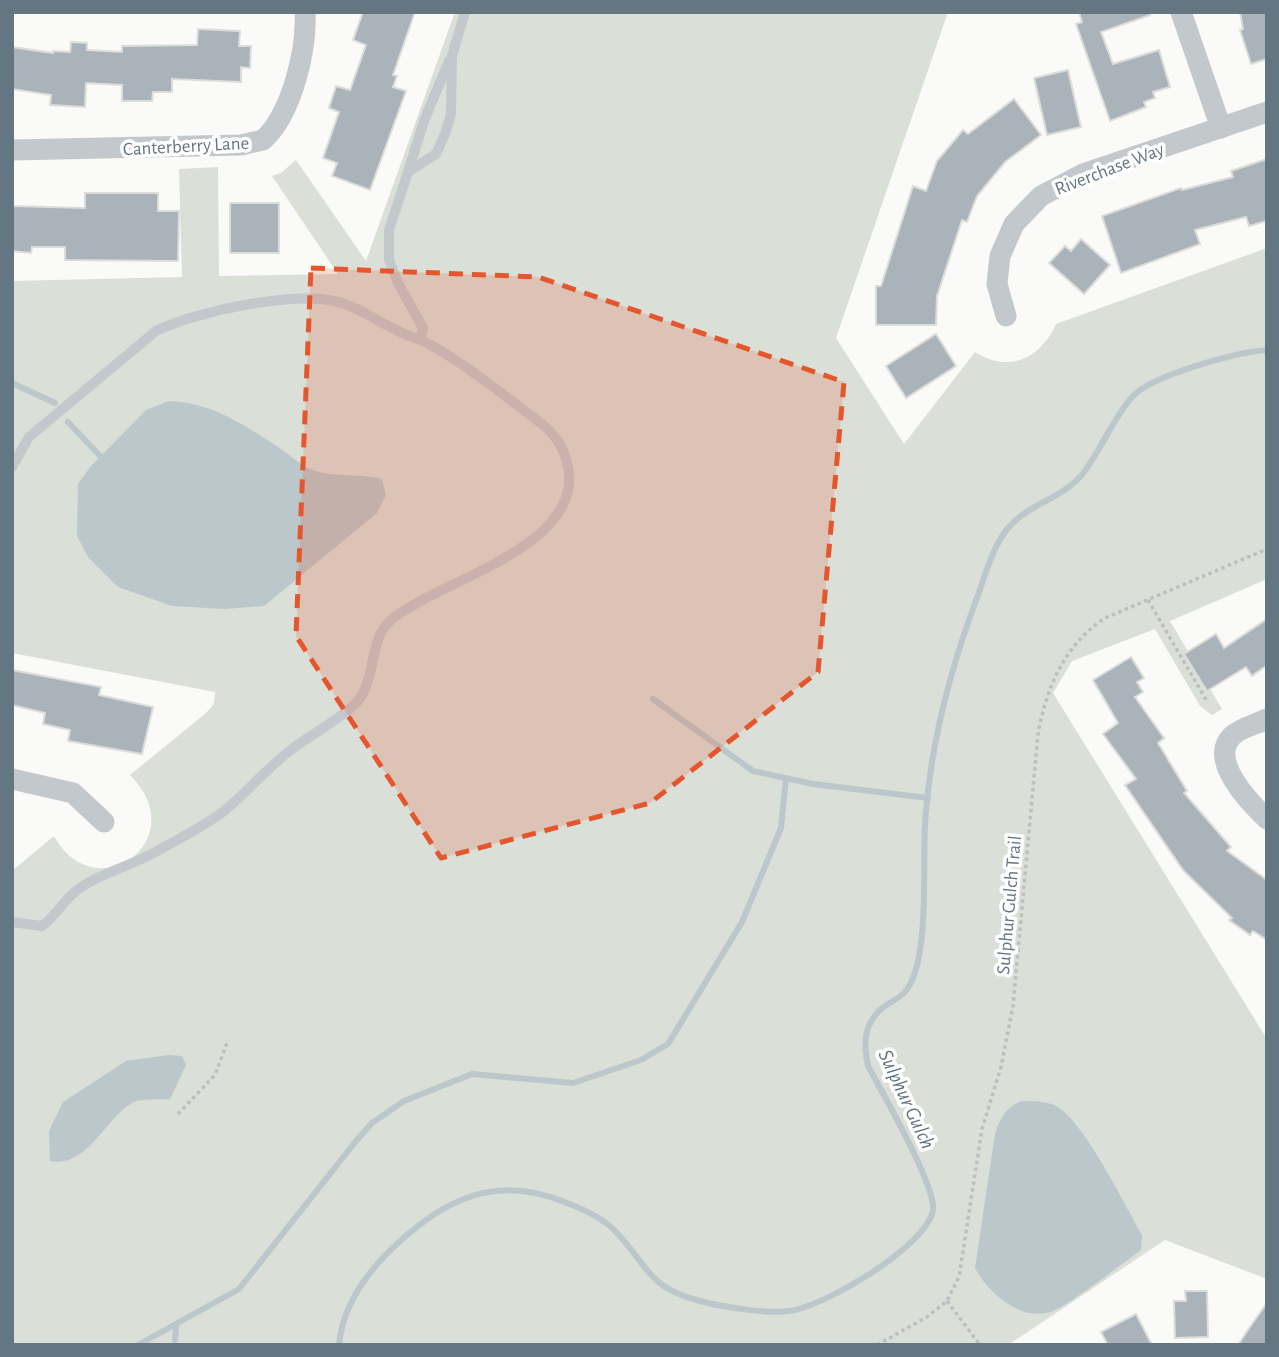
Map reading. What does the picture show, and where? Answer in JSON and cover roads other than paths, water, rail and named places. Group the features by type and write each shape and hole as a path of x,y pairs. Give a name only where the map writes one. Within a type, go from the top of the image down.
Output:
{"street":[{"name":"Canterberry Lane","path":"12,150 241,145 263,140 274,129 295,79 304,42 305,12"},
{"path":"1181,12 1221,128"},
{"name":"Riverchase Way","path":"1006,316 997,284 1000,256 1009,232 1032,203 1053,188 1083,174 1267,112"},
{"path":"1267,719 1234,733 1226,748 1227,765 1252,805 1267,819"},
{"path":"12,779 73,793 104,822"}],"lane":[{"path":"420,340 423,328 388,260 389,230 424,121 452,56 465,12"},
{"path":"408,172 436,154 445,134 451,114 452,56"},
{"path":"12,467 29,437 137,345 177,320 211,311 310,297 344,303 383,326 420,340 552,431 565,450 570,477 565,503 540,533 505,557 437,591 390,620 383,629 364,689 356,703 288,752 221,813 141,860 84,886 42,926 12,922"}],"waterway":[{"name":"Sulphur Gulch","path":"339,1345 347,1313 354,1298 383,1258 407,1235 444,1208 482,1193 523,1191 544,1195 580,1209 612,1228 651,1275 670,1290 700,1301 757,1311 789,1311 825,1299 894,1257 927,1225 933,1210 932,1198 907,1139 868,1066 866,1037 873,1018 904,993 916,970 923,926 925,828 933,756 952,674 990,560 1003,535 1017,519 1076,481 1090,463 1113,423 1133,396 1143,388 1196,366 1267,350"},
{"path":"12,383 55,403"},
{"path":"68,422 105,461"},
{"path":"653,699 753,771 813,784 928,798"},
{"path":"138,1345 239,1289 356,1141 372,1123 404,1101 472,1074 573,1083 641,1060 668,1044 742,922 781,828 786,778"},
{"path":"175,1340 176,1327"}]}
